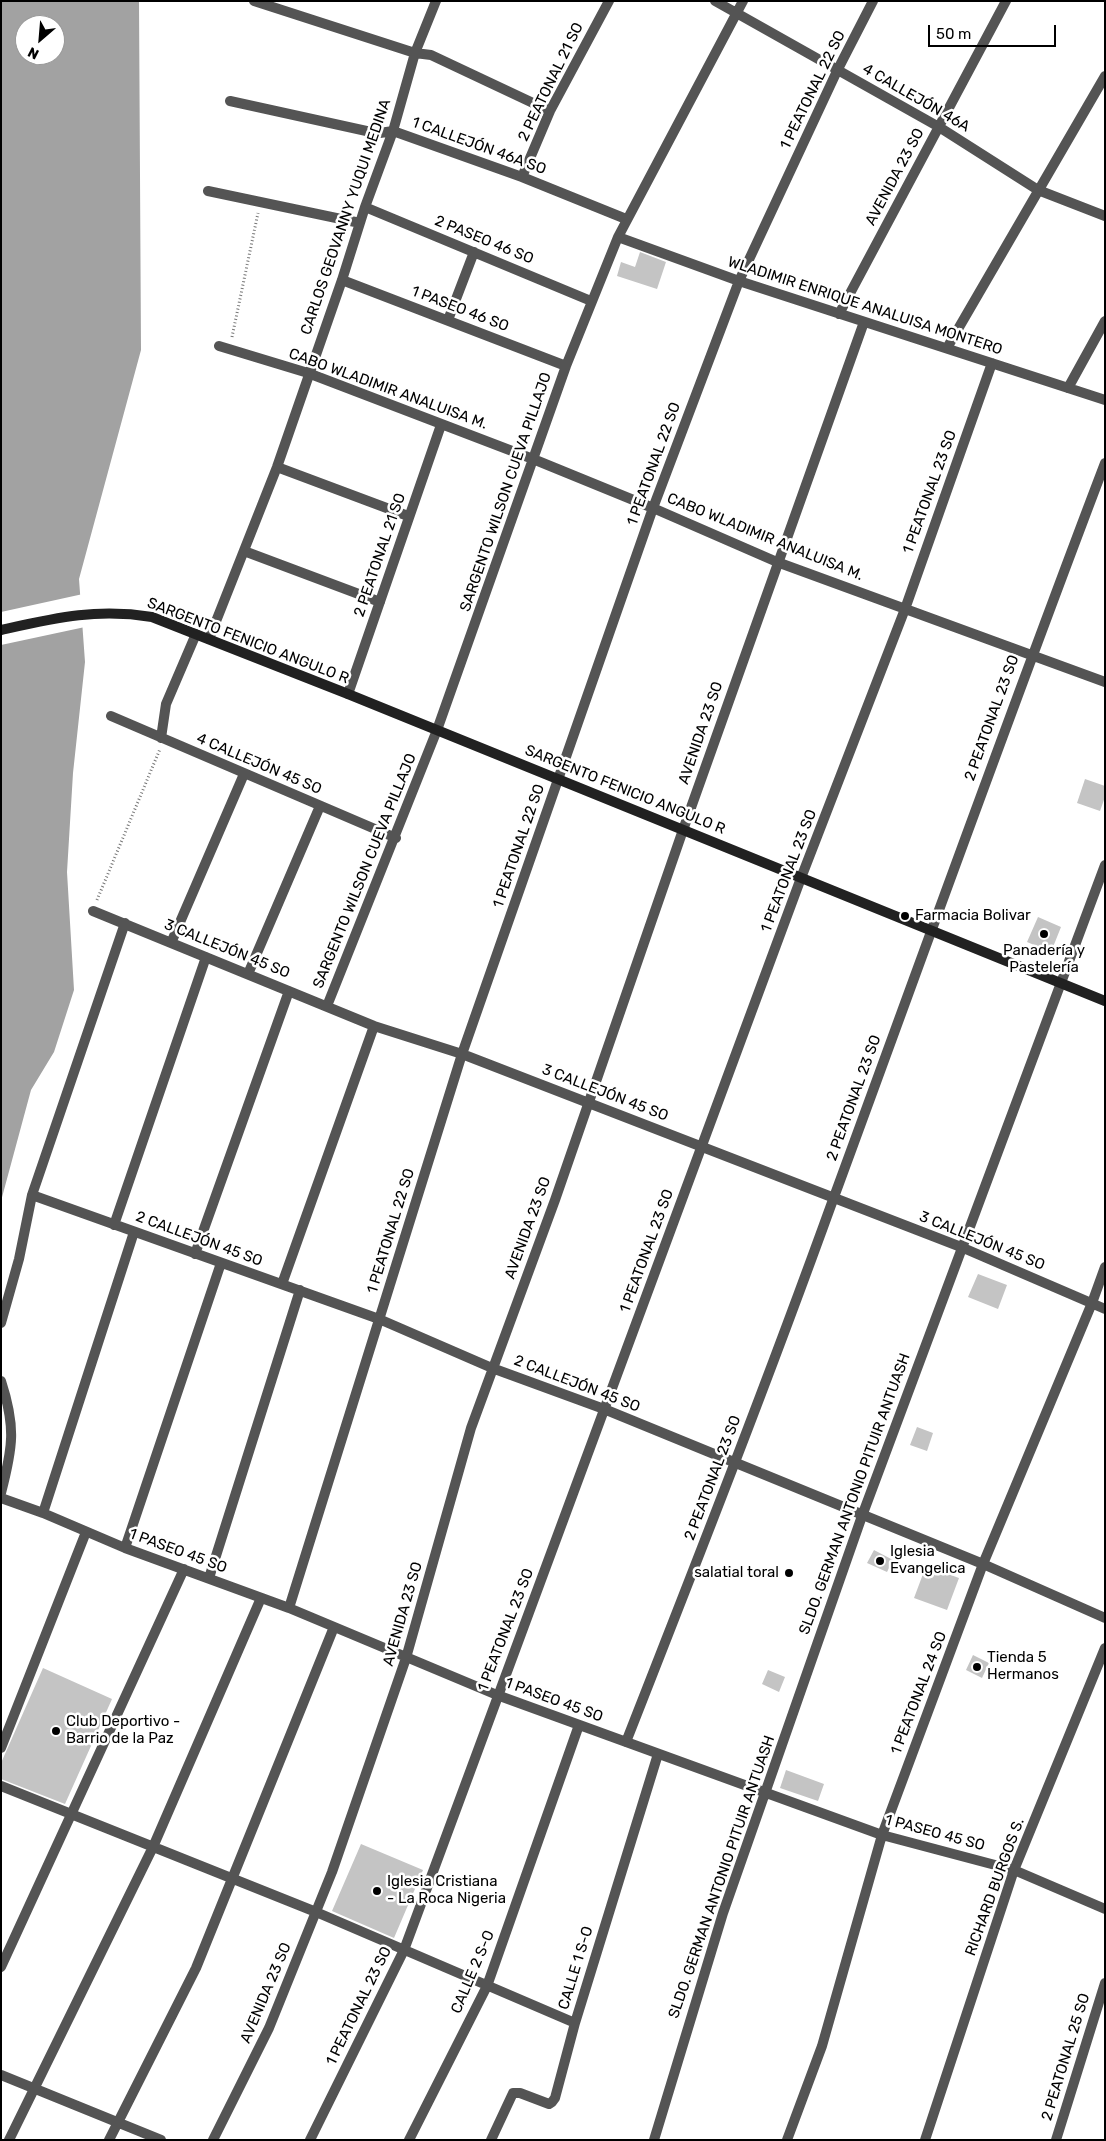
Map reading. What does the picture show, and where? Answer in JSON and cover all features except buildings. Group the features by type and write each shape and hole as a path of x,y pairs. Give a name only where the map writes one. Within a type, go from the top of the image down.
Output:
{"street":[{"path":"254,1 415,54 437,58 550,111"},
{"name":"CARLOS GEOVANNY YUQUI MEDINA","path":"209,639 277,467 393,130 415,54 436,1"},
{"name":"2 PEATONAL 21 SO","path":"522,176 550,111 609,1"},
{"name":"4 CALLEJÓN 46A","path":"715,1 939,127 1038,190 1105,216"},
{"name":"SARGENTO WILSON CUEVA PILLAJO","path":"327,1006 396,838 437,730 566,366 618,237 626,218 743,1"},
{"name":"1 PEATONAL 22 SO","path":"289,1608 462,1054 653,508 739,281 837,71 873,1"},
{"name":"AVENIDA 23 SO","path":"839,314 1006,1"},
{"path":"946,348 1105,76"},
{"name":"1 CALLEJÓN 46A SO","path":"230,100 371,132 393,130 522,176 626,218"},
{"path":"208,191 360,223"},
{"name":"2 PASEO 46 SO","path":"365,207 592,301"},
{"name":"WLADIMIR ENRIQUE ANALUISA MONTERO","path":"618,237 739,281 1105,400"},
{"path":"448,320 474,252"},
{"name":"1 PASEO 46 SO","path":"342,280 566,366"},
{"name":"AVENIDA 23 SO","path":"213,2140 269,2028 332,1872 406,1658 471,1428 555,1200 777,562 864,322"},
{"path":"1068,388 1105,322"},
{"name":"CABO WLADIMIR ANALUISA M.","path":"219,346 308,374 533,459 653,508 777,562 1105,682"},
{"name":"1 PEATONAL 23 SO","path":"310,2140 404,1950 801,878 905,609 992,363"},
{"name":"2 PEATONAL 21 SO","path":"348,694 441,425"},
{"name":"2 PEATONAL 23 SO","path":"626,1742 734,1464 834,1198 1031,655 1105,463"},
{"path":"277,467 408,516"},
{"path":"244,551 380,602"},
{"name":"SARGENTO FENICIO ANGULO R","path":"1,630 57,617 95,612 152,617 348,694 1105,1001"},
{"path":"161,738 166,704 196,634"},
{"name":"4 CALLEJÓN 45 SO","path":"111,716 396,838"},
{"path":"171,943 244,774"},
{"path":"248,974 320,806"},
{"name":"SLDO. GERMAN ANTONIO PITUIR ANTUASH","path":"654,2140 672,2074 723,1913 862,1516 1105,865"},
{"name":"3 CALLEJÓN 45 SO","path":"93,910 374,1026 462,1054 961,1247 1105,1309"},
{"path":"1,1323 19,1259 32,1195 125,923"},
{"path":"114,1225 206,957"},
{"path":"195,1254 289,991"},
{"path":"282,1284 374,1026"},
{"name":"2 CALLEJÓN 45 SO","path":"32,1195 379,1319 492,1368 604,1409 734,1464 983,1564 1105,1618"},
{"path":"43,1513 134,1232"},
{"path":"125,1548 221,1262"},
{"name":"1 PEATONAL 24 SO","path":"787,2140 822,2046 882,1835 983,1564 1092,1303 1105,1267"},
{"path":"209,1578 300,1290"},
{"path":"1,1381 8,1402 12,1428 11,1455 1,1493"},
{"name":"1 PASEO 45 SO","path":"1,1498 43,1513 125,1548 289,1608 497,1696 882,1835 1014,1870 1105,1909"},
{"path":"1,1748 86,1532"},
{"path":"1,1967 184,1569"},
{"path":"9,2140 153,1847 261,1598"},
{"path":"109,2140 196,1968 334,1627"},
{"name":"RICHARD BURGOS S.","path":"925,2140 1014,1870 1105,1648"},
{"name":"CALLE 2 S-O","path":"409,2140 487,1986 579,1725"},
{"name":"CALLE 1 S-O","path":"491,2140 513,2093 520,2093 549,2104 552,2102 658,1754"},
{"path":"1,1786 71,1816 316,1912 575,2023"},
{"name":"2 PEATONAL 25 SO","path":"1056,2140 1105,1983"},
{"path":"1,2075 161,2140"}],"path":[{"path":"230,350 261,202"},
{"path":"93,910 160,752 161,738"}],"shaded area":[{"path":"1,1 139,1 141,350 79,579 85,662 73,773 67,872 74,990 54,1052 31,1090 1,1201"}],"pier":[{"path":"83,594 85,627 1,645 1,612"}],"place":[{"name":"Farmacia Bolivar","path":"905,916"},
{"name":"Panadería y Pastelería","path":"1044,934"},
{"name":"Iglesia Evangelica","path":"880,1561"},
{"name":"salatial toral","path":"789,1573"},
{"name":"Tienda 5 Hermanos","path":"977,1667"},
{"name":"Club Deportivo - Barrio de la Paz","path":"56,1731"},
{"name":"Iglesia Cristiana - La Roca Nigeria","path":"377,1891"}]}
